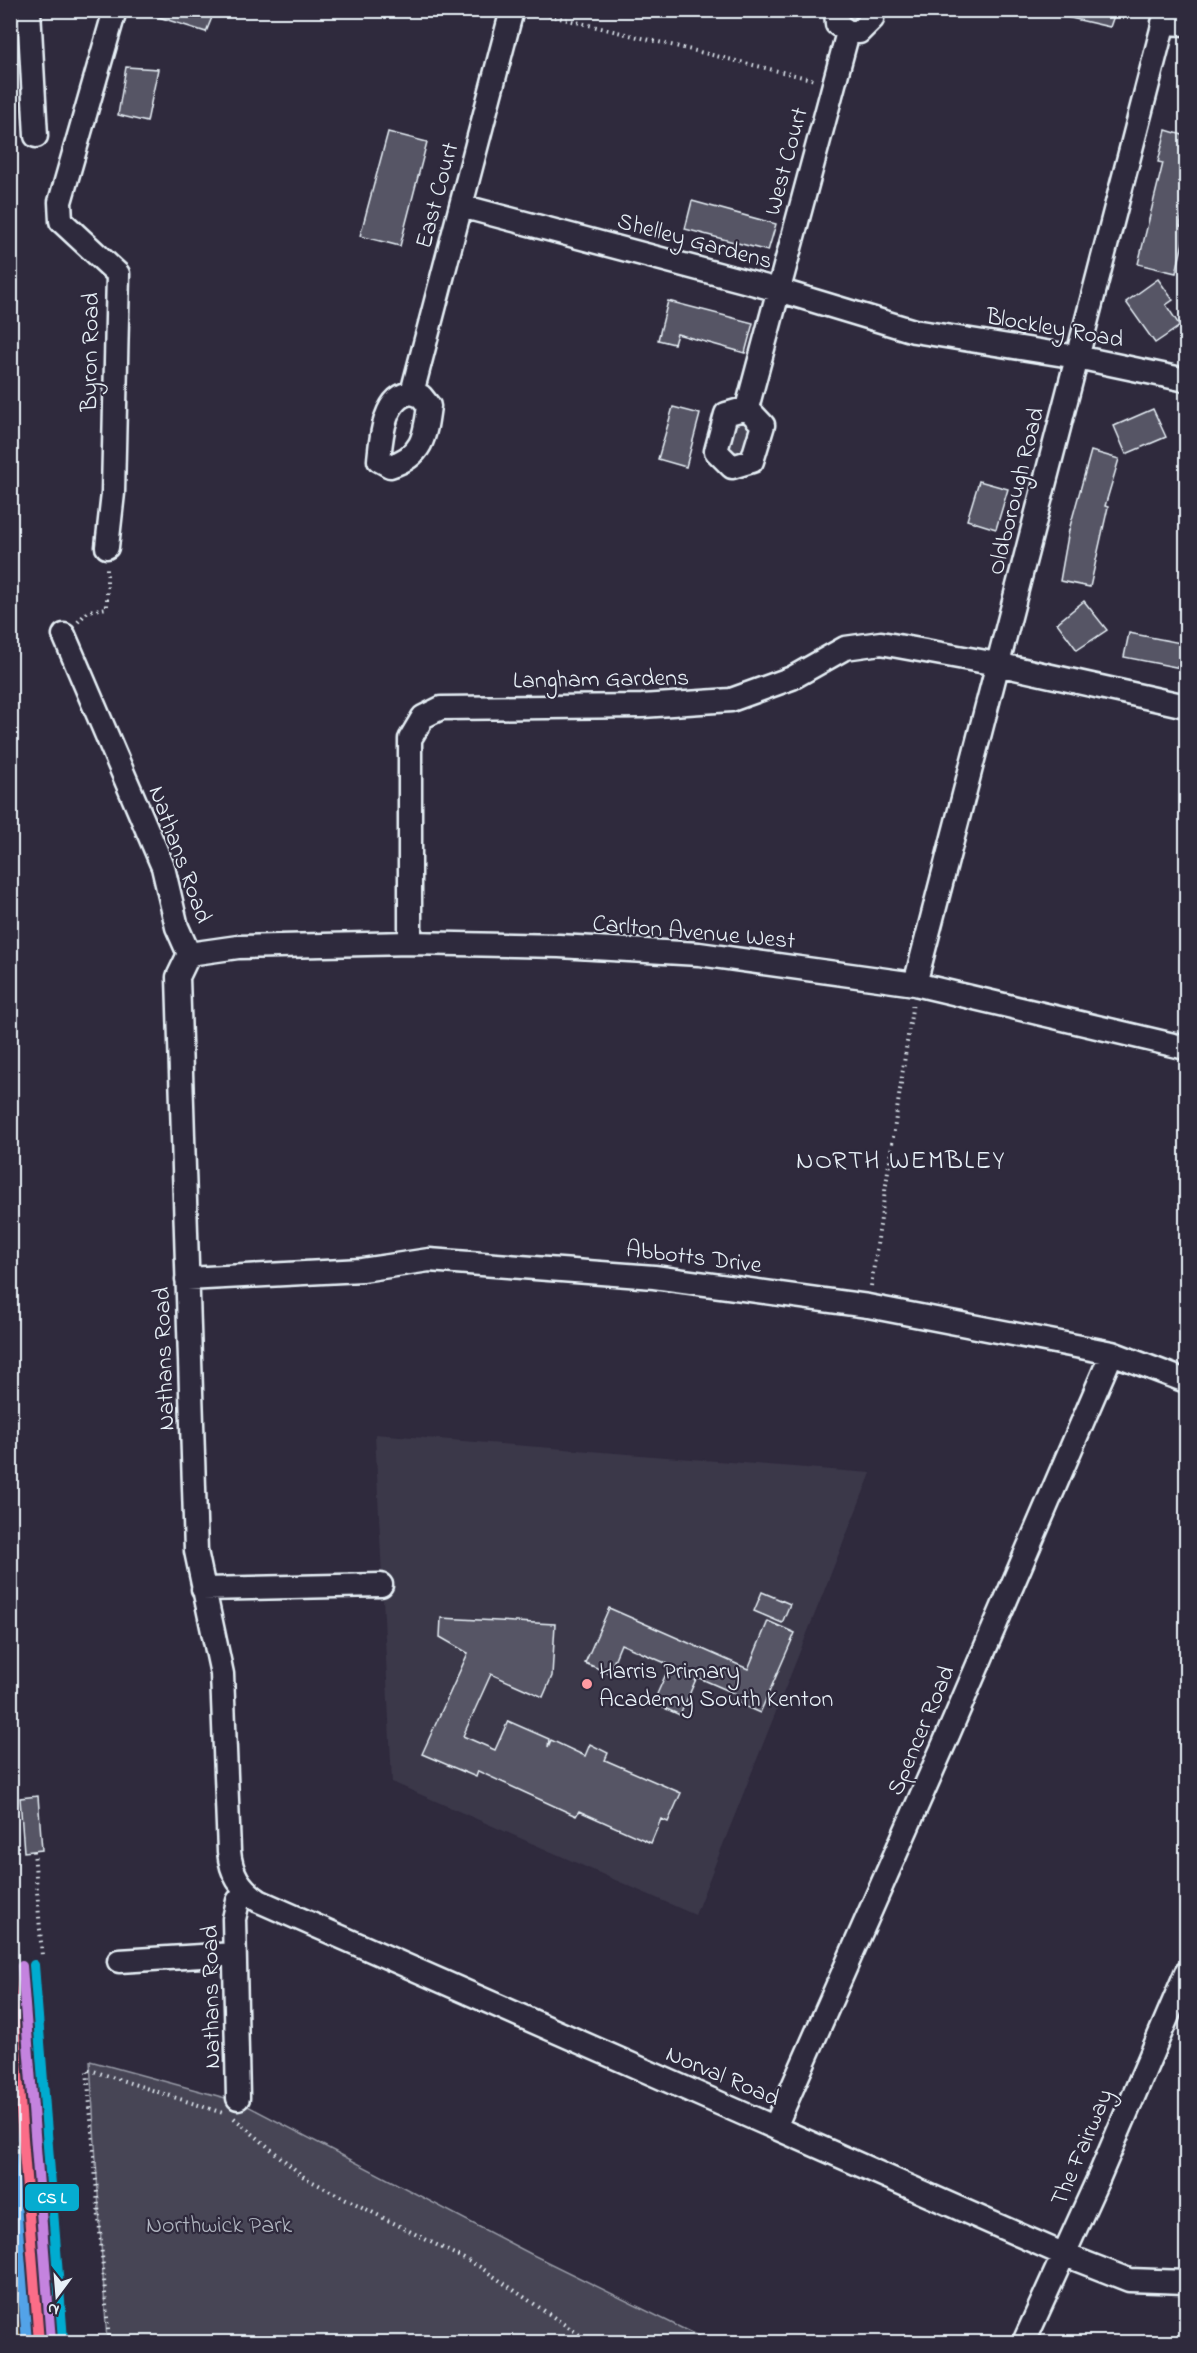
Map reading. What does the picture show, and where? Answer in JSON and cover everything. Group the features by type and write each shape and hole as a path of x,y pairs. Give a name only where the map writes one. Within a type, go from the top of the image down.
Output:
{"street":[{"path":"29,10 36,136"},
{"name":"Byron Road","path":"107,547 113,493 118,274 61,221 60,202 115,10"},
{"name":"East Court","path":"412,393 512,10"},
{"path":"836,10 837,24 848,32 859,32 872,19 871,10"},
{"path":"1165,17 1186,24"},
{"name":"Oldborough Road","path":"915,984 1165,17"},
{"name":"West Court","path":"747,408 848,32"},
{"name":"Shelley Gardens","path":"461,206 778,290 914,331"},
{"name":"Blockley Road","path":"914,331 1077,357 1186,380"},
{"name":"Nathans Road","path":"64,635 163,867 177,927 189,954 178,977 196,1551 222,1674 230,1865 245,1892 238,1900 234,1920 238,2098"},
{"name":"Langham Gardens","path":"410,944 410,739 423,717 441,708 642,706 732,700 792,678 845,648 881,643 997,664 1186,706"},
{"name":"Carlton Avenue West","path":"189,954 238,947 410,944 559,946 699,954 915,984 1186,1048"},
{"name":"Abbotts Drive","path":"187,1279 362,1270 429,1260 654,1277 868,1306 1112,1353 1186,1381"},
{"name":"Spencer Road","path":"775,2127 944,1744 1112,1353"},
{"path":"203,1590 381,1585"},
{"name":"Norval Road","path":"245,1892 259,1901 1065,2255 1129,2280 1186,2282"},
{"path":"119,1961 234,1954"},
{"name":"The Fairway","path":"1024,2343 1065,2255 1186,1973"}],"path":[{"path":"529,10 833,84"},
{"path":"85,615 87,611 107,608 107,547"},
{"path":"868,1306 915,984"},
{"path":"34,1851 42,1956"},
{"path":"110,2343 87,2069 229,2115 305,2178 480,2267 590,2343"}],"shaded area":[{"name":"Harris Primary Academy South Kenton","path":"375,1434 871,1473 695,1915 392,1782"}],"green space":[{"path":"740,416 753,427 743,453 736,454 728,450 730,423"},
{"name":"Northwick Park","path":"90,2061 240,2102 531,2254 710,2342 107,2342"}],"building":[{"path":"150,10 215,10 206,32 149,14"},
{"path":"1067,10 1116,10 1110,27 1066,17"},
{"path":"126,67 158,69 147,122 118,115"},
{"path":"1166,130 1186,136 1186,195 1180,226 1186,230 1176,273 1138,264 1163,163 1158,162"},
{"path":"388,132 427,142 400,246 360,236"},
{"path":"692,201 776,224 768,251 685,229"},
{"path":"1158,279 1173,300 1166,305 1180,326 1155,343 1126,302"},
{"path":"668,301 753,323 745,353 677,334 674,344 658,340"},
{"path":"673,407 700,414 686,467 658,459"},
{"path":"1153,409 1166,437 1126,454 1114,426"},
{"path":"1091,451 1119,459 1105,506 1108,507 1090,587 1060,581 1069,530"},
{"path":"979,481 1008,489 996,529 967,520"},
{"path":"1084,601 1107,630 1077,650 1057,623"},
{"path":"1129,633 1186,644 1186,669 1124,657"},
{"path":"762,1592 790,1604 782,1623 754,1611"},
{"path":"609,1608 748,1669 768,1621 795,1633 760,1713 733,1701 736,1694 697,1677 680,1715 653,1703 670,1665 621,1644 609,1673 585,1663"},
{"path":"441,1618 555,1624 552,1676 543,1697 491,1674 463,1736 495,1750 508,1721 549,1739 548,1747 551,1740 585,1756 590,1744 608,1753 605,1760 681,1793 668,1822 661,1819 651,1843 579,1811 576,1816 478,1771 476,1777 422,1754 468,1653 440,1637"},
{"path":"38,1796 42,1850 24,1852 20,1798"}],"transit line":[{"path":"34,1965 63,2340"},
{"path":"22,1966 51,2341"},
{"path":"10,1973 39,2342"},
{"path":"10,2129 27,2342"},
{"path":"10,2285 15,2342"}],"place":[{"name":"Harris Primary Academy South Kenton","path":"587,1684"}],"district":[{"name":"NORTH WEMBLEY","path":"901,1159"}]}
